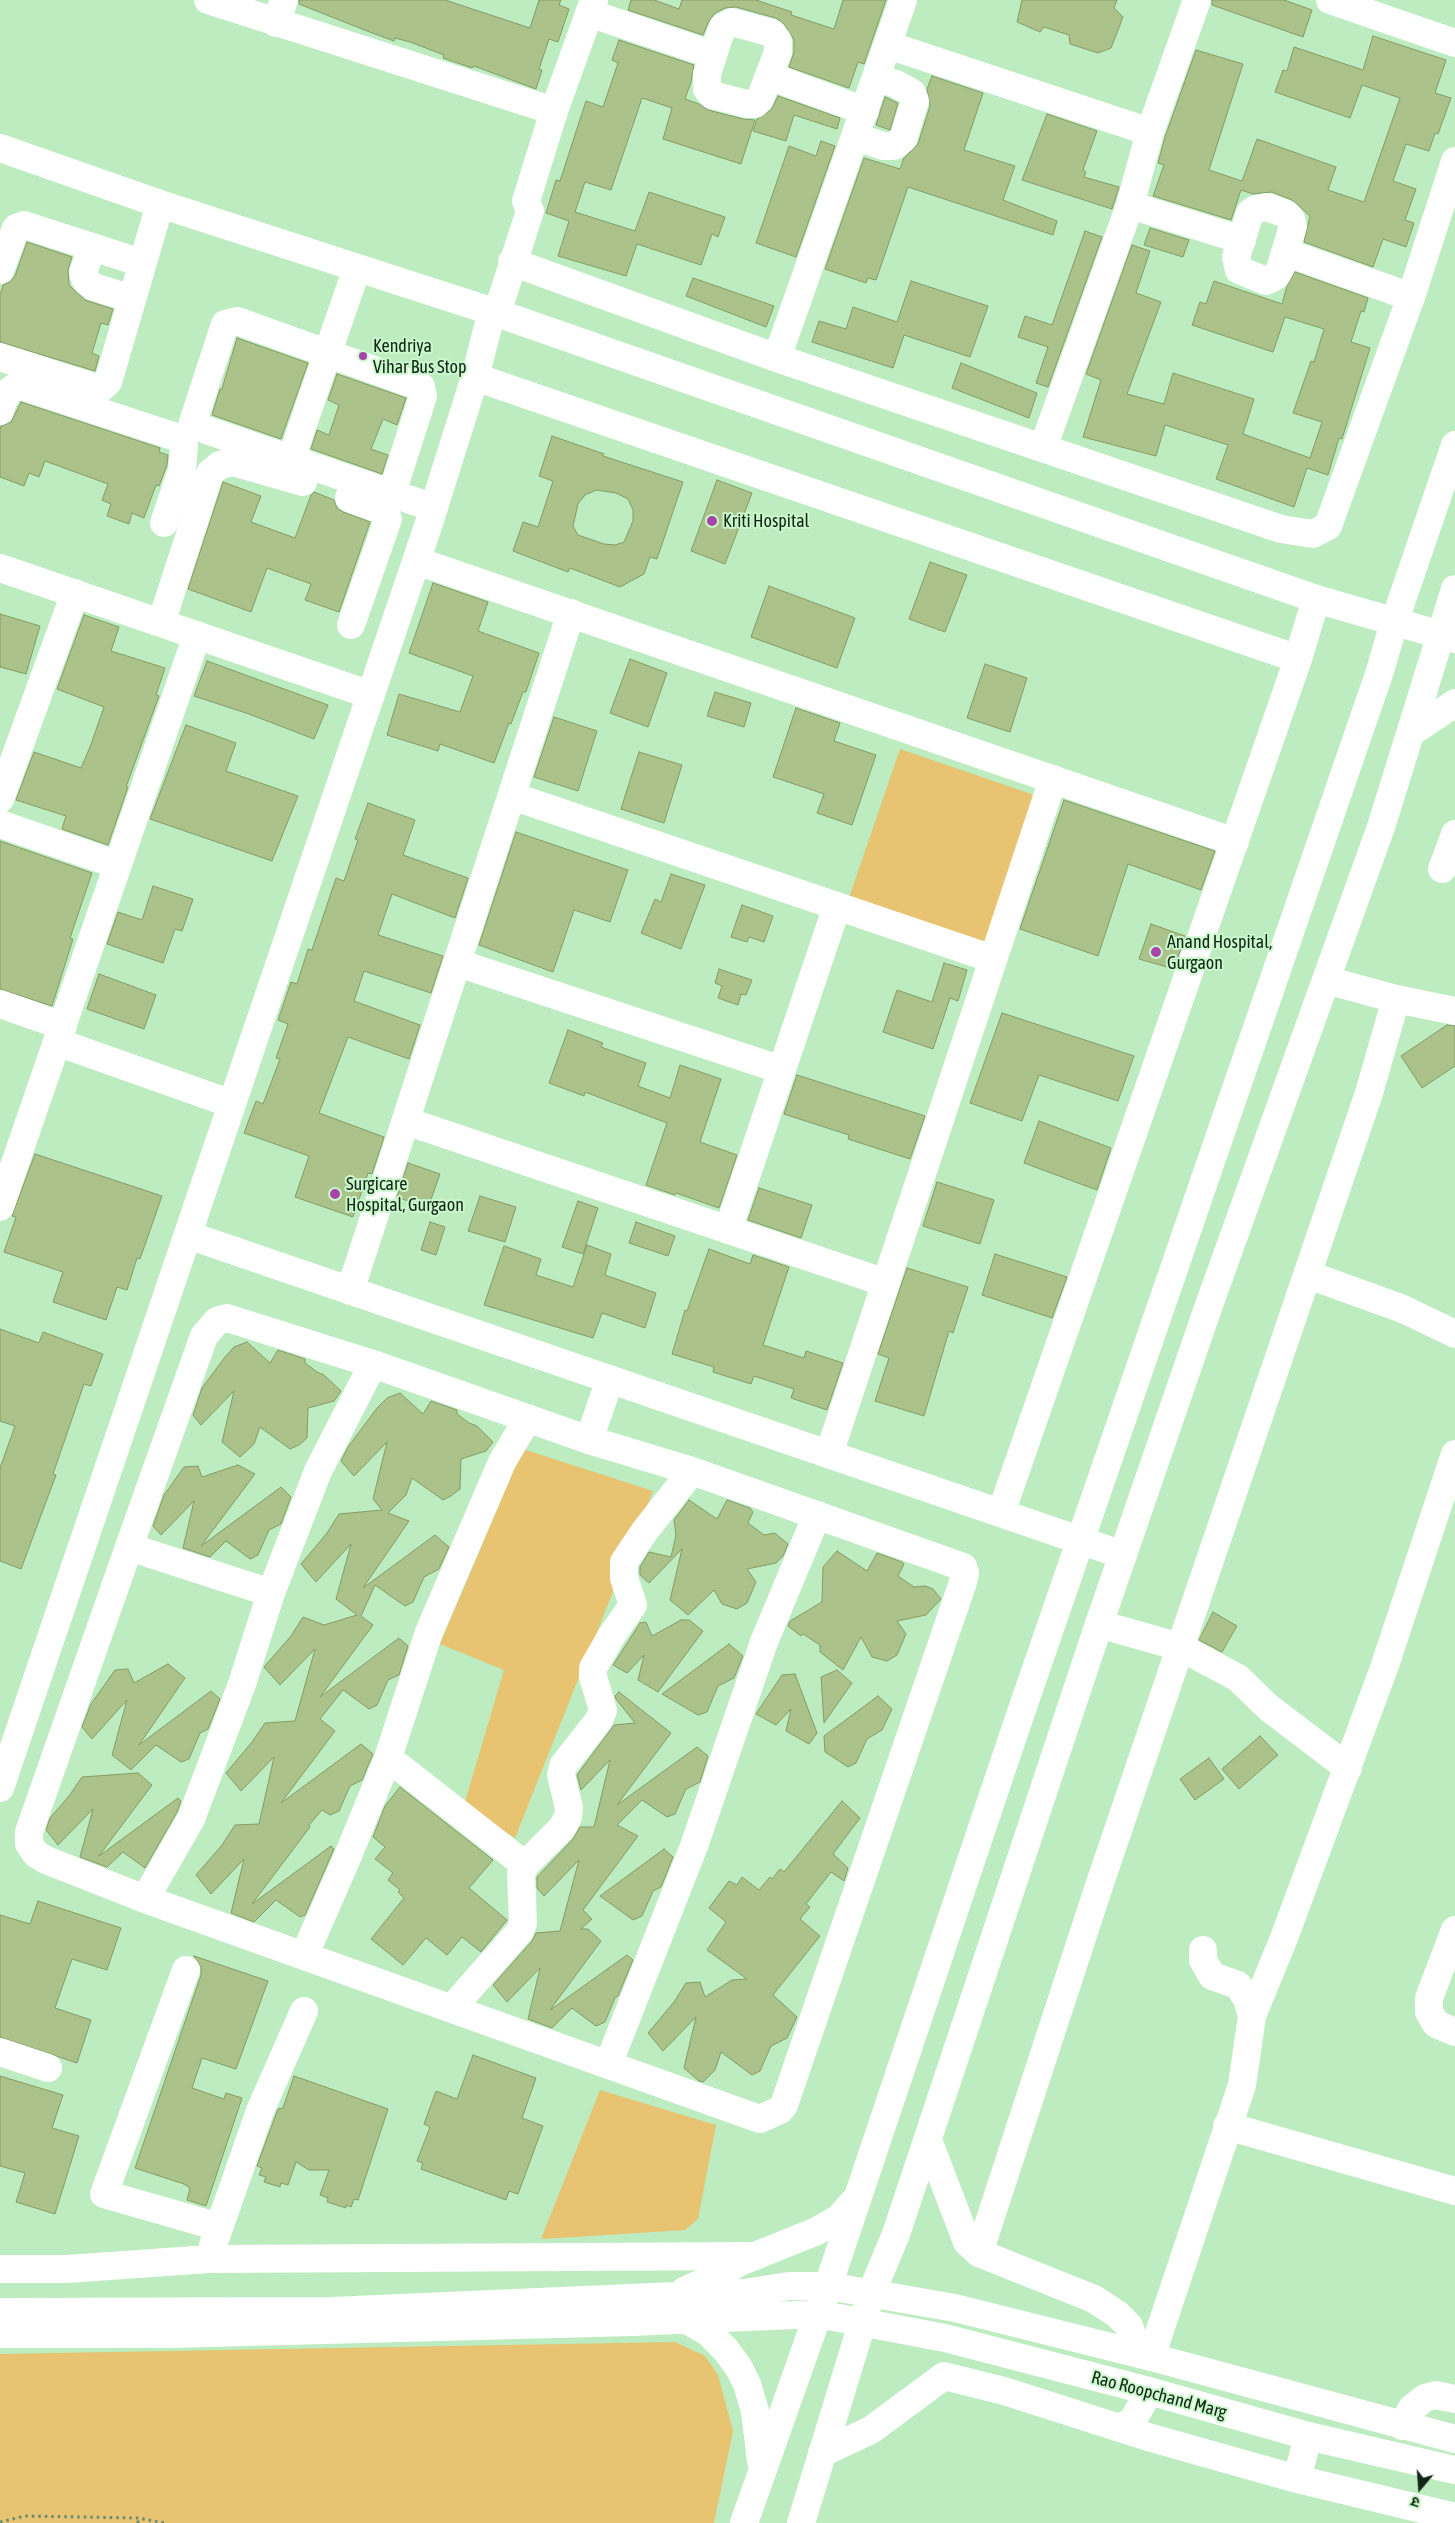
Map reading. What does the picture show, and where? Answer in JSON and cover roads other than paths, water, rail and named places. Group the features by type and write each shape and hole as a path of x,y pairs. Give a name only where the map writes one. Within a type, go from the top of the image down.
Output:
{"street":[{"path":"208,0 280,12 554,112"},
{"path":"777,358 903,0"},
{"path":"1043,448 1130,205 1150,132 1197,0"},
{"path":"1330,0 1455,43"},
{"path":"0,1788 10,1724 188,1235 417,561 475,377 514,209 526,201 554,112 592,7 713,55"},
{"path":"732,22 772,33 778,41 778,52 769,76 760,99 755,104 747,104 712,94 707,89 707,74 724,27 732,22"},
{"path":"888,45 1150,132"},
{"path":"769,76 865,111"},
{"path":"856,137 883,146 894,146 903,139 915,101 912,93 877,78"},
{"path":"0,148 160,204 490,310 1316,599 1394,623 1448,636"},
{"path":"512,262 777,358 1281,529 1313,534 1328,526 1411,297 1455,161"},
{"path":"490,310 512,262 530,211 526,201"},
{"path":"0,357 100,389 108,382 160,204"},
{"path":"1130,205 1242,240"},
{"path":"1267,207 1286,214 1291,219 1293,226 1276,276 1266,281 1239,270 1236,257 1242,240 1250,213 1256,209 1267,207"},
{"path":"0,222 0,227"},
{"path":"0,270 16,228 24,225 142,263"},
{"path":"92,247 83,273 86,281 94,287 132,298"},
{"path":"1285,252 1411,297"},
{"path":"291,459 357,268"},
{"path":"392,493 422,396 422,387 237,321 225,324 192,425 434,508"},
{"path":"475,377 1298,659"},
{"path":"0,411 11,390 18,385 182,439 184,446 182,470 164,523"},
{"path":"744,2523 761,2470 828,2286 1081,1540 1377,680 1394,623 1455,446"},
{"path":"161,623 210,473 220,466 234,462 286,476 382,510 388,519 351,625"},
{"path":"417,561 571,612 1235,842"},
{"path":"0,568 371,695"},
{"path":"801,2523 872,2294 896,2234 928,2140 1099,1624 1206,1314 1381,827 1412,732 1448,636 1455,589"},
{"path":"0,799 74,593"},
{"path":"1001,1513 1235,842 1298,659 1316,599"},
{"path":"350,1290 571,612"},
{"path":"0,1207 10,1148 60,1034 197,635"},
{"path":"1412,732 1455,703"},
{"path":"829,1454 1053,779"},
{"path":"512,796 993,959"},
{"path":"0,824 118,865"},
{"path":"1442,869 1455,834"},
{"path":"728,1230 837,906"},
{"path":"458,962 782,1070"},
{"path":"1326,980 1396,999 1455,1011"},
{"path":"979,2253 1180,1647 1309,1275 1369,1093 1396,999"},
{"path":"0,1004 60,1034 232,1104"},
{"path":"406,1121 886,1283"},
{"path":"188,1235 1123,1555"},
{"path":"1309,1275 1403,1309 1455,1334"},
{"path":"227,1318 373,1364 528,1418 589,1440 692,1470 963,1567 965,1573 784,2106 760,2119 146,1899 46,1860 36,1854 29,1844 29,1832 204,1336 217,1321 227,1318"},
{"path":"146,1899 191,1819 242,1684 271,1593 318,1471 373,1364"},
{"path":"589,1440 610,1379"},
{"path":"304,1956 348,1858 388,1758 429,1632 502,1462 528,1418"},
{"path":"1145,2355 1242,2085 1252,2016 1348,1768 1384,1668 1455,1454"},
{"path":"452,2008 520,1931 523,1923 521,1874 525,1865 562,1828 568,1817 569,1808 562,1782 563,1766 599,1720 603,1710 593,1676 594,1668 612,1635 633,1605 624,1578 624,1562 644,1532 692,1470"},
{"path":"608,2065 694,1846 764,1642 817,1515"},
{"path":"129,1547 271,1593"},
{"path":"1099,1624 1180,1647 1238,1678 1269,1708 1348,1768"},
{"path":"388,1758 525,1865"},
{"path":"1455,1930 1429,1998 1429,2012 1436,2024 1455,2032"},
{"path":"1203,1950 1203,1960 1212,1976 1238,1985 1247,1999 1252,2016"},
{"path":"186,1970 104,2194 219,2227"},
{"path":"209,2259 260,2111 304,2011"},
{"path":"0,2052 48,2068"},
{"path":"1227,2126 1455,2191"},
{"path":"928,2140 960,2226 968,2242 979,2253 1094,2299 1117,2314 1128,2326 1145,2355"},
{"path":"0,2334 171,2334 678,2308 755,2256 816,2231 838,2219 858,2197"},
{"path":"0,2269 67,2269 209,2259 755,2256"},
{"name":"Rao Roopchand Marg","path":"678,2308 744,2293 789,2286 828,2286 955,2308 1145,2355 1455,2439"},
{"path":"0,2312 678,2308 708,2332 726,2350 743,2376 755,2411 761,2470"},
{"name":"Rao Roopchand Marg","path":"678,2308 818,2314 936,2336 1149,2391 1308,2436 1455,2470"},
{"path":"822,2453 871,2430 944,2376 1004,2391 1120,2428 1297,2479 1455,2517"},
{"path":"1120,2428 1132,2422 1149,2391"},
{"path":"1402,2426 1412,2408 1425,2398 1436,2395 1455,2399"},
{"path":"1297,2479 1308,2436"}],"place":[{"name":"Kendriya Vihar Bus Stop","path":"363,356"},
{"name":"Kriti Hospital","path":"712,521"},
{"name":"Anand Hospital, Gurgaon","path":"1156,952"},
{"name":"Surgicare Hospital, Gurgaon","path":"335,1194"}]}
